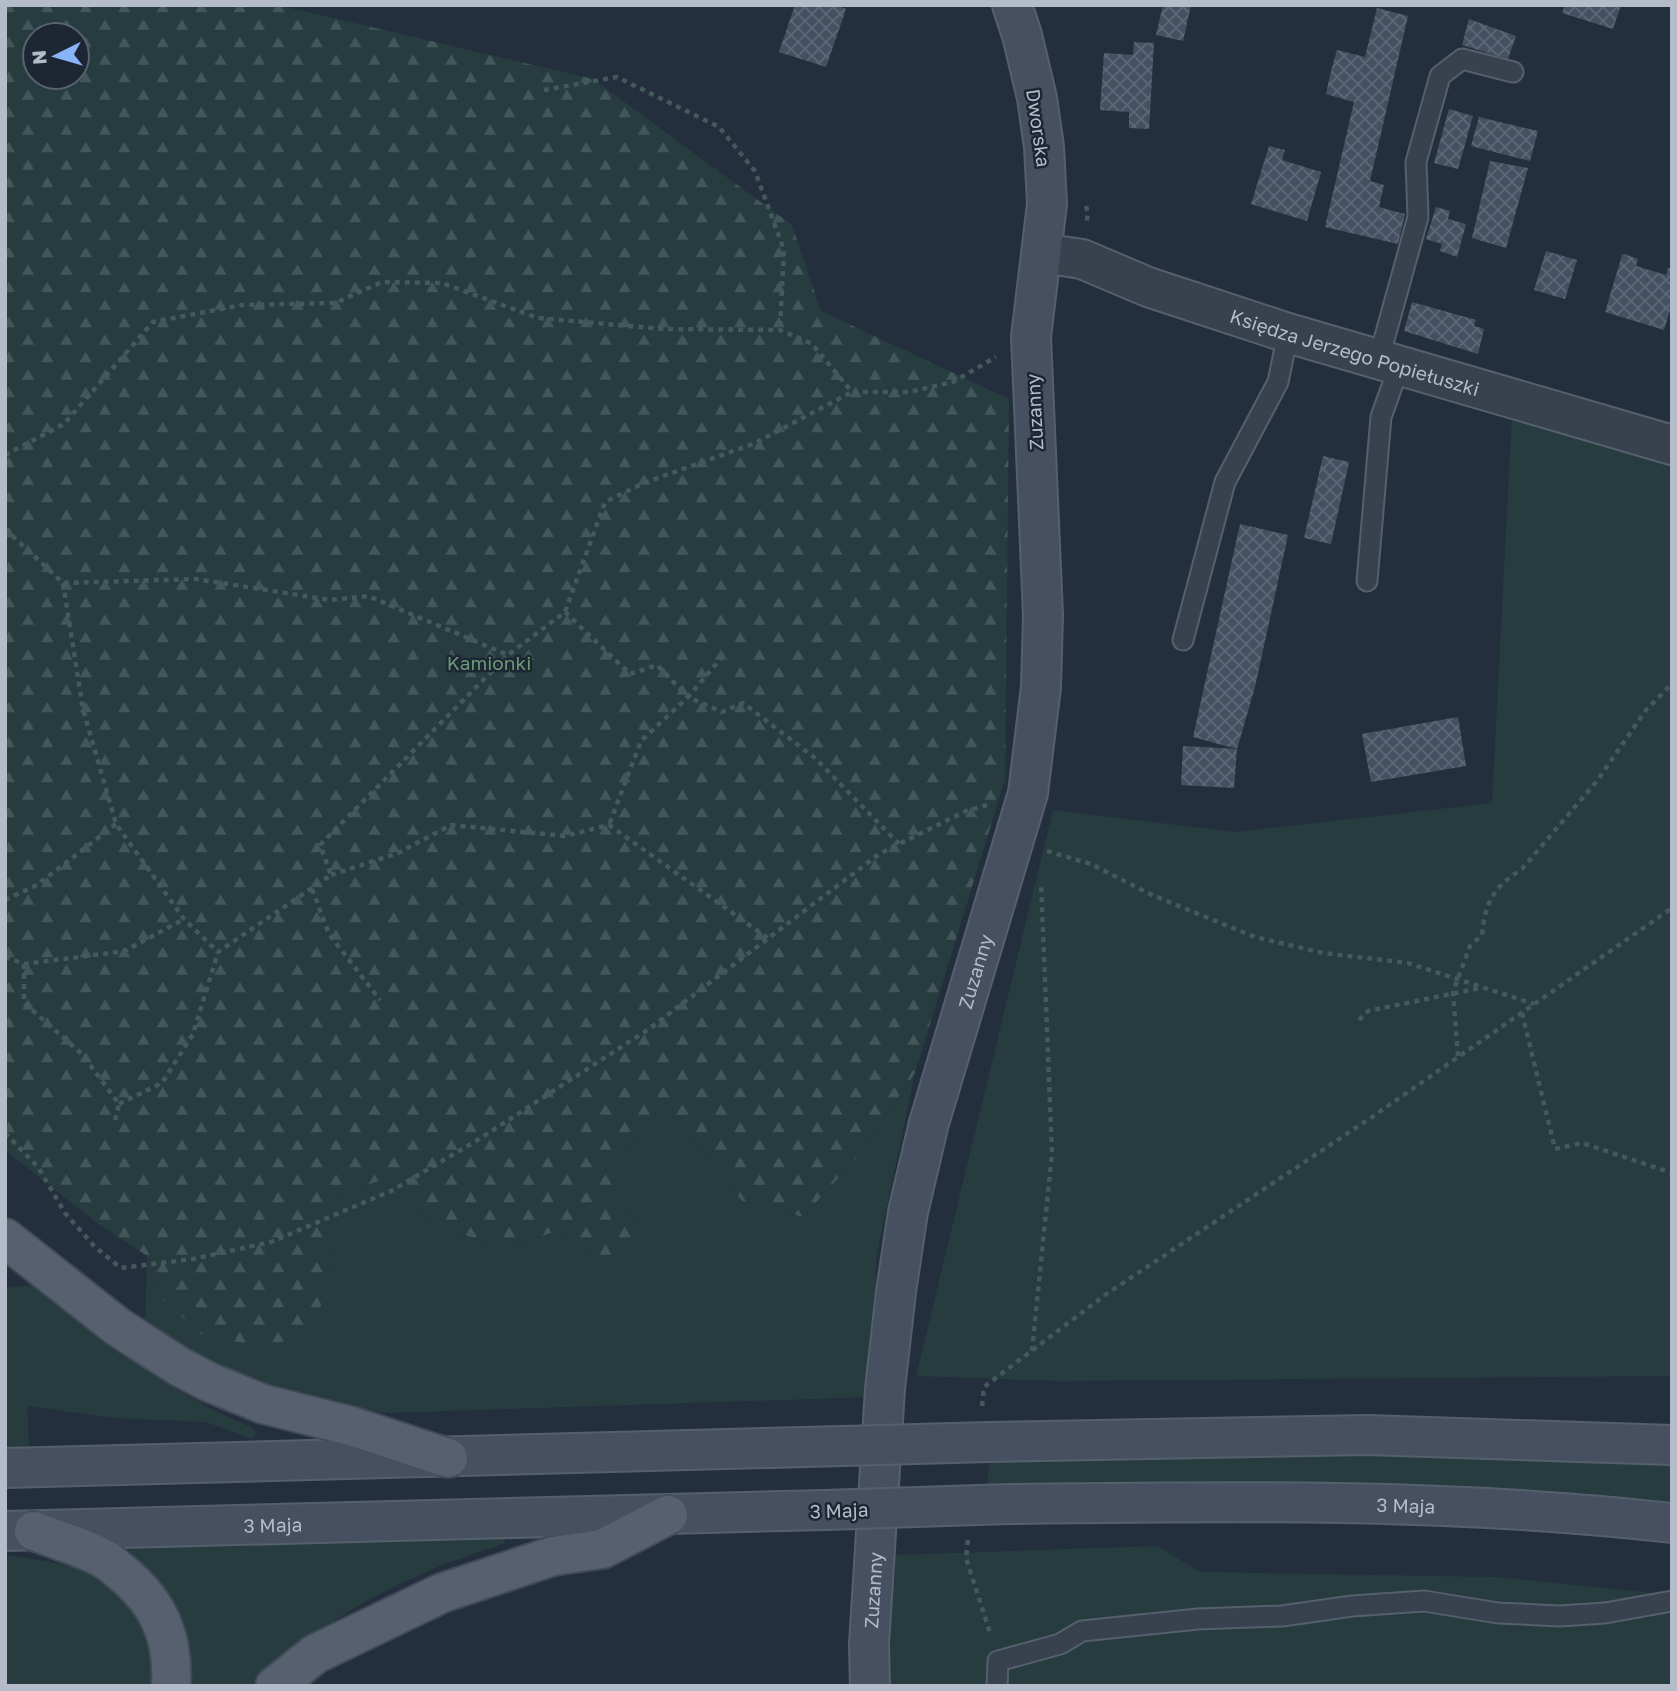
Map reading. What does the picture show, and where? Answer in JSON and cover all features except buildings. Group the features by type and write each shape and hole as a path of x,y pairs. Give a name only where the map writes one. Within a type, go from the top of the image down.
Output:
{"main road":[{"name":"Dworska","path":"1012,5 1037,98 1044,147 1047,204 1042,253"},
{"name":"Zuzanny","path":"870,1686 869,1644 885,1389 908,1212 929,1123 1028,793 1041,687 1043,615 1031,337 1042,253"},
{"path":"5,1238 118,1327 180,1367 209,1382 263,1404 351,1426 448,1458"},
{"path":"5,1468 843,1446 985,1428 1368,1435 1672,1445"},
{"name":"3 Maja","path":"19,1531 1009,1504 1400,1503 1584,1513 1672,1522"},
{"path":"275,1686 315,1654 442,1593 552,1556 602,1549 668,1515"},
{"path":"19,1531 105,1559 136,1584 152,1604 165,1628 172,1664 171,1686"}],"street":[{"name":"Księdza Jerzego Popiełuszki","path":"1042,253 1082,259 1148,287 1288,333 1672,445"}],"lane":[{"path":"1367,581 1381,416 1418,217 1416,162 1440,76 1462,59 1513,72"},
{"path":"1183,640 1225,482 1278,382 1288,333"},
{"path":"997,1686 998,1661 1060,1644 1082,1631 1198,1619 1282,1616 1352,1606 1424,1601 1498,1613 1560,1616 1605,1613 1672,1601"}],"path":[{"path":"544,90 617,77 719,127 755,171 784,250 780,330"},
{"path":"5,455 64,424 153,322 242,305 335,303 382,282 442,283 538,318 663,329 780,330 812,344 852,392"},
{"path":"331,875 320,845 508,655 565,612 605,502 644,483 753,444 852,392 909,392 953,382 1031,337"},
{"path":"5,529 63,583 82,709 116,824 184,919 218,952"},
{"path":"63,583 196,579 330,600 368,596 508,655"},
{"path":"565,612 630,674 657,665 688,697 722,712 743,703 814,758 899,844"},
{"path":"609,825 641,741 688,697 723,656"},
{"path":"1458,1057 1453,992 1470,946 1482,935 1485,910 1494,893 1510,876 1522,869 1597,781 1646,710 1672,684"},
{"path":"5,1133 38,1167 65,1213 95,1247 121,1268 193,1259 271,1242 391,1191 476,1141 649,1028 879,854 966,811 1028,793"},
{"path":"5,900 37,884 116,824"},
{"path":"119,1104 162,1083 193,1034 218,952 331,875 398,853 451,825 565,836 609,825 769,939"},
{"path":"1040,848 1091,864 1152,895 1255,937 1323,953 1408,963 1534,1004"},
{"path":"1032,1350 1052,1153 1041,876"},
{"path":"312,890 329,934 380,1000"},
{"path":"985,1428 984,1387 1032,1350 1105,1295 1375,1115 1672,908"},
{"path":"5,957 24,964 125,951 184,919"},
{"path":"24,964 24,1003 82,1054 119,1104 115,1121"},
{"path":"1359,1020 1368,1011 1481,988"},
{"path":"1522,1013 1555,1149 1582,1143 1672,1173"},
{"path":"969,1532 966,1558 998,1661"}],"green space":[{"name":"Kamionki","path":"5,5 277,5 593,79 792,225 821,311 1009,399 1005,779 915,1073 858,1156 803,1217 742,1201 675,1116 654,1116 624,1156 609,1191 640,1225 633,1252 599,1258 556,1231 507,1249 437,1226 378,1181 325,1202 330,1276 311,1337 257,1346 200,1334 163,1299 147,1256 97,1223 5,1150"},
{"path":"1512,414 1672,465 1672,1376 1061,1381 916,1376 1053,810 1235,832 1492,803"},
{"path":"915,1073 876,1259 873,1397 385,1413 261,1390 145,1327 147,1256 163,1299 330,1276 325,1202 378,1181 437,1226 507,1249 556,1231 599,1258 640,1225 609,1191 624,1156 654,1116 675,1116 742,1201 803,1217 858,1156"},
{"path":"33,1285 164,1382 221,1414 251,1427 256,1432 254,1437 249,1438 206,1422 115,1418 27,1406 29,1445 25,1449 5,1450 5,1288"},
{"path":"1428,1454 1672,1463 1672,1502 1557,1491 1315,1483 987,1489 989,1463 1125,1455"},
{"path":"506,1537 504,1544 401,1583 338,1618 279,1661 251,1686 190,1686 190,1668 152,1577 129,1550 133,1546"},
{"path":"1157,1546 1200,1572 1496,1577 1672,1595 1672,1686 887,1686 891,1555"},
{"path":"5,1555 66,1565 100,1580 114,1591 127,1604 145,1634 153,1668 152,1686 5,1686"}]}
